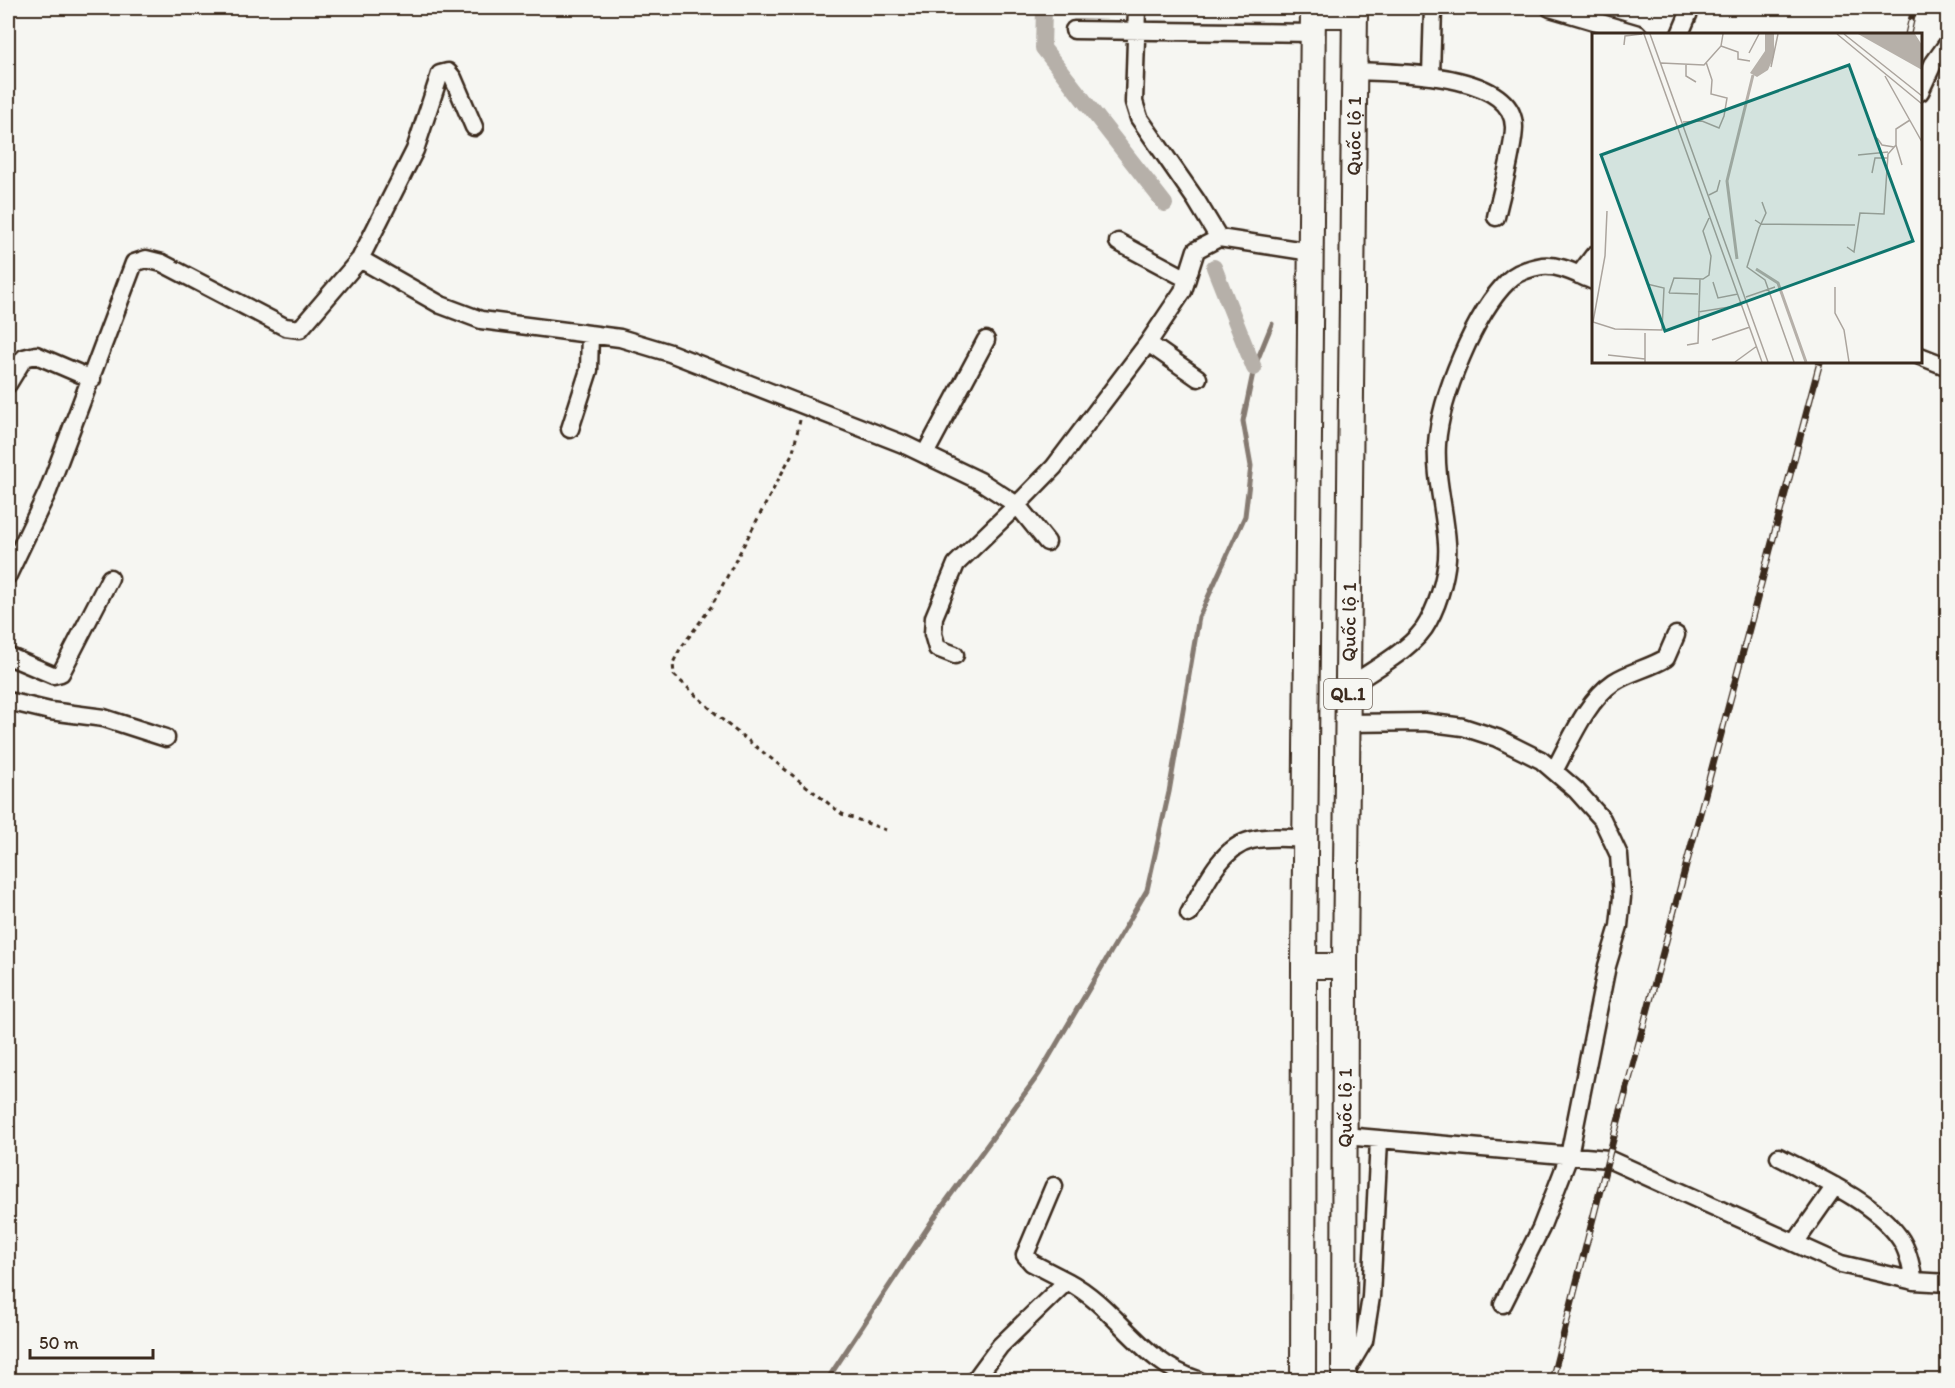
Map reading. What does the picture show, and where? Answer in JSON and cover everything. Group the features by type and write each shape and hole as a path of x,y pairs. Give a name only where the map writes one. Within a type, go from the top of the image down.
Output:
{"highway":[{"path":"1313,19 1354,11"},
{"name":"Quốc lộ 1","path":"1344,1377 1345,966 1354,11"},
{"name":"Quốc lộ 1","path":"1303,1380 1304,966 1313,19"},
{"path":"1304,966 1345,966"}],"street":[{"path":"1137,8 1134,102 1138,118 1196,200 1219,238"},
{"path":"1431,75 1433,8"},
{"path":"1550,8 1635,33"},
{"path":"1680,33 1691,8"},
{"path":"1074,30 1137,31 1313,19"},
{"path":"1922,88 1933,64 1947,44"},
{"path":"1354,70 1431,75 1477,86 1500,98 1510,111 1514,127 1496,217"},
{"path":"8,575 12,553 48,491 92,379 131,270 140,259 162,263 230,301 294,330 300,328 360,259 415,150 440,74 448,72 453,78 474,128"},
{"path":"955,655 936,646 934,617 939,599 959,561 1054,467 1148,343 1177,300 1188,279 1196,250 1219,238 1311,252"},
{"path":"1118,242 1188,279"},
{"path":"1348,687 1419,637 1436,604 1447,551 1440,504 1437,442 1458,364 1480,319 1509,279 1524,271 1544,266 1561,267 1586,278 1592,258"},
{"path":"360,259 441,305 474,318 620,338 670,353 804,406 834,415 980,481 1017,505 1047,542"},
{"path":"570,429 589,370 590,334"},
{"path":"924,454 986,340"},
{"path":"1148,343 1198,378"},
{"path":"8,384 24,358 36,355 92,379"},
{"path":"1922,357 1947,367"},
{"path":"8,656 52,675 61,673 110,578"},
{"path":"1554,771 1586,716 1606,689 1616,680 1665,658 1676,635"},
{"path":"8,701 50,711 94,716 166,738"},
{"path":"1347,723 1425,722 1463,728 1497,738 1541,760 1576,790 1602,819 1619,855 1622,897 1619,926 1607,966 1569,1156 1537,1237 1503,1304"},
{"path":"1189,914 1208,879 1222,861 1239,846 1252,840 1305,838"},
{"path":"1345,1137 1608,1159 1841,1264 1914,1281 1947,1283"},
{"path":"1344,1377 1364,1341 1371,1297 1379,1140"},
{"path":"1779,1157 1835,1186 1873,1212 1899,1237 1909,1259 1914,1281"},
{"path":"1054,1186 1026,1249 1026,1255 1032,1263 1090,1293 1153,1357 1168,1368 1198,1380"},
{"path":"1794,1243 1835,1186"},
{"path":"975,1380 1000,1346 1067,1281"}],"path":[{"path":"804,406 793,452 711,607 680,649 674,663 674,675 727,724 835,809 886,830"}],"waterway":[{"path":"1044,8 1043,48 1165,204"},
{"path":"1214,267 1254,368"},
{"path":"827,1380 936,1215 1039,1074 1147,890 1169,792 1199,617 1245,516 1251,466 1243,421 1254,368 1272,324"}],"railway":[{"path":"1908,33 1914,8"},
{"path":"1552,1380 1608,1159 1820,363"}]}
